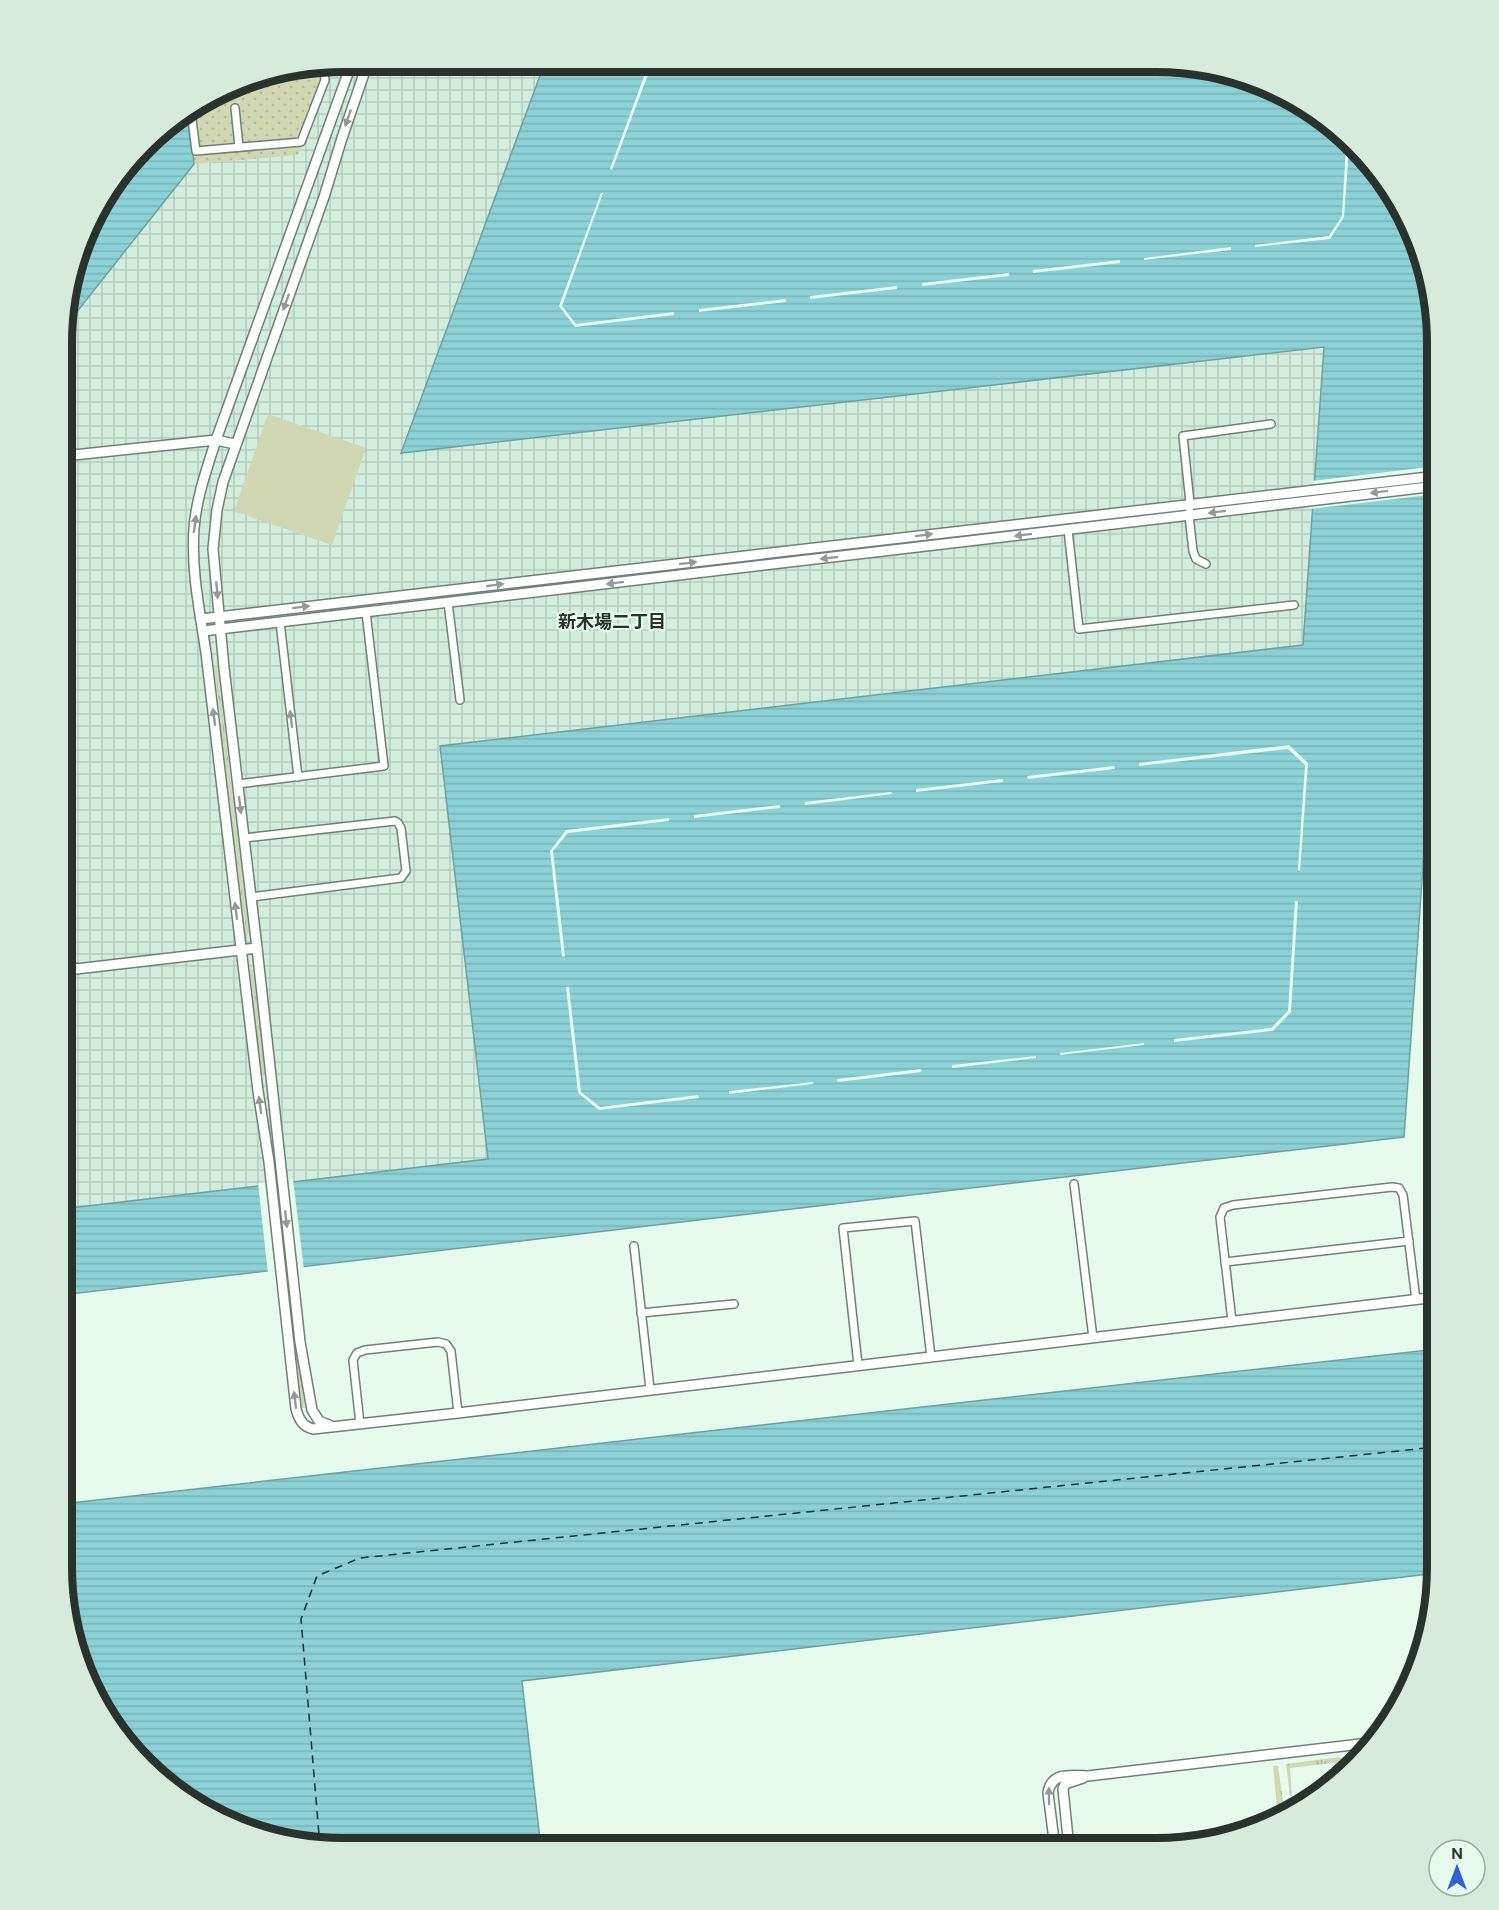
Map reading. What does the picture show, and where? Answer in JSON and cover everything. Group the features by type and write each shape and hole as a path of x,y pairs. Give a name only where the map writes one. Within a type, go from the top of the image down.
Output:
{"street":[{"path":"348,72 216,440 204,479 194,527 193,556 269,1162 296,1409 300,1421 313,1429 360,1424 1427,1298"},
{"path":"334,1426 320,1421 312,1410 300,1342 213,549 219,497 235,444 324,197 364,72"},
{"path":"192,118 196,151 301,142 325,80 324,73"},
{"path":"235,108 239,147"},
{"path":"1206,564 1196,559 1193,551 1183,436 1271,424"},
{"path":"72,455 216,440 235,444"},
{"path":"201,619 1427,477"},
{"path":"203,632 1427,487"},
{"path":"1068,530 1079,629 1294,605"},
{"path":"886,540 888,552"},
{"path":"566,577 567,589"},
{"path":"448,602 460,700"},
{"path":"238,784 384,766 366,612"},
{"path":"280,622 298,777"},
{"path":"244,838 395,821 401,828 406,871 401,878 251,897"},
{"path":"72,967 76,969 257,948"},
{"path":"1074,1184 1093,1338"},
{"path":"1232,1321 1220,1217 1222,1211 1228,1207 1392,1187 1399,1188 1403,1196 1416,1300"},
{"path":"858,1365 843,1228 915,1221 931,1356"},
{"path":"1225,1262 1409,1241"},
{"path":"634,1246 650,1389"},
{"path":"641,1313 734,1304"},
{"path":"360,1424 353,1360 357,1353 365,1350 438,1342 446,1344 451,1351 458,1413"},
{"path":"1053,1838 1049,1785 1054,1779 1062,1776 1088,1776 1360,1746"},
{"path":"1068,1838 1063,1789 1065,1784 1088,1776"}],"shaded area":[{"path":"343,72 541,72 402,453 1324,347 1303,646 440,746 488,1159 72,1208 74,316 194,164 242,92 273,81 308,74"}],"green space":[{"path":"330,73 298,155 194,164 189,120 192,118 223,100 256,86 290,77"},
{"path":"268,414 366,448 332,545 234,511"},
{"path":"214,666 217,666 249,933 246,934"},
{"path":"250,969 253,969 265,1074 262,1074"},
{"path":"294,1343 297,1343 305,1408 302,1408"},
{"path":"1339,1757 1346,1761 1340,1766 1333,1763 1290,1768 1292,1796 1290,1796 1286,1764"},
{"path":"1273,1766 1278,1766 1284,1806 1277,1809"}],"water":[{"path":"541,72 1156,72 1191,74 1243,86 1292,108 1307,118 1348,151 1371,178 1391,208 1413,256 1425,308 1427,343 1427,809 1404,1137 72,1294 72,1208 488,1159 440,746 1303,645 1324,347 401,453"},
{"path":"189,120 194,164 74,316 77,290 86,256 108,207 151,151"},
{"path":"1427,1350 1427,1574 522,1681 540,1838 308,1836 273,1829 239,1817 207,1802 178,1782 151,1759 128,1732 108,1702 86,1654 74,1602 72,1503"}],"pier":[{"path":"646,72 649,72 612,170 610,169"},
{"path":"1346,149 1349,152 1344,217 1330,239 1255,247 1255,245 1329,236 1342,216"},
{"path":"601,193 603,193 562,306 576,324 674,312 674,315 575,327 559,306"},
{"path":"1231,247 1231,250 1144,260 1144,258"},
{"path":"1120,260 1120,263 1033,273 1033,270"},
{"path":"1009,273 1009,276 922,286 922,283"},
{"path":"897,286 897,289 810,299 810,296"},
{"path":"786,299 786,302 699,312 699,309"},
{"path":"1427,467 1427,495 1310,509 1312,481"},
{"path":"1289,745 1308,763 1300,871 1298,870 1305,765 1288,749 1139,766 1139,763"},
{"path":"1114,766 1115,769 1028,779 1027,776"},
{"path":"1003,779 1003,782 916,792 916,789"},
{"path":"891,792 892,794 805,805 805,802"},
{"path":"780,805 780,808 694,818 694,815"},
{"path":"669,818 669,821 568,833 553,851 565,956 562,957 550,851 566,830"},
{"path":"1295,901 1298,901 1291,1012 1273,1031 1174,1042 1174,1039 1271,1028 1288,1011"},
{"path":"566,987 569,987 581,1092 600,1107 698,1095 699,1098 599,1110 578,1093"},
{"path":"1144,1043 1144,1045 1060,1055 1060,1053"},
{"path":"1036,1056 1036,1058 952,1068 952,1065"},
{"path":"921,1069 921,1072 838,1082 837,1079"},
{"path":"813,1082 813,1084 729,1094 729,1091"},
{"path":"293,1179 304,1270 268,1274 258,1183"}],"ferry route":[{"path":"319,1837 301,1619 317,1576 360,1558 1427,1448"}],"district":[{"name":"新木場二丁目","path":"612,622"}]}
